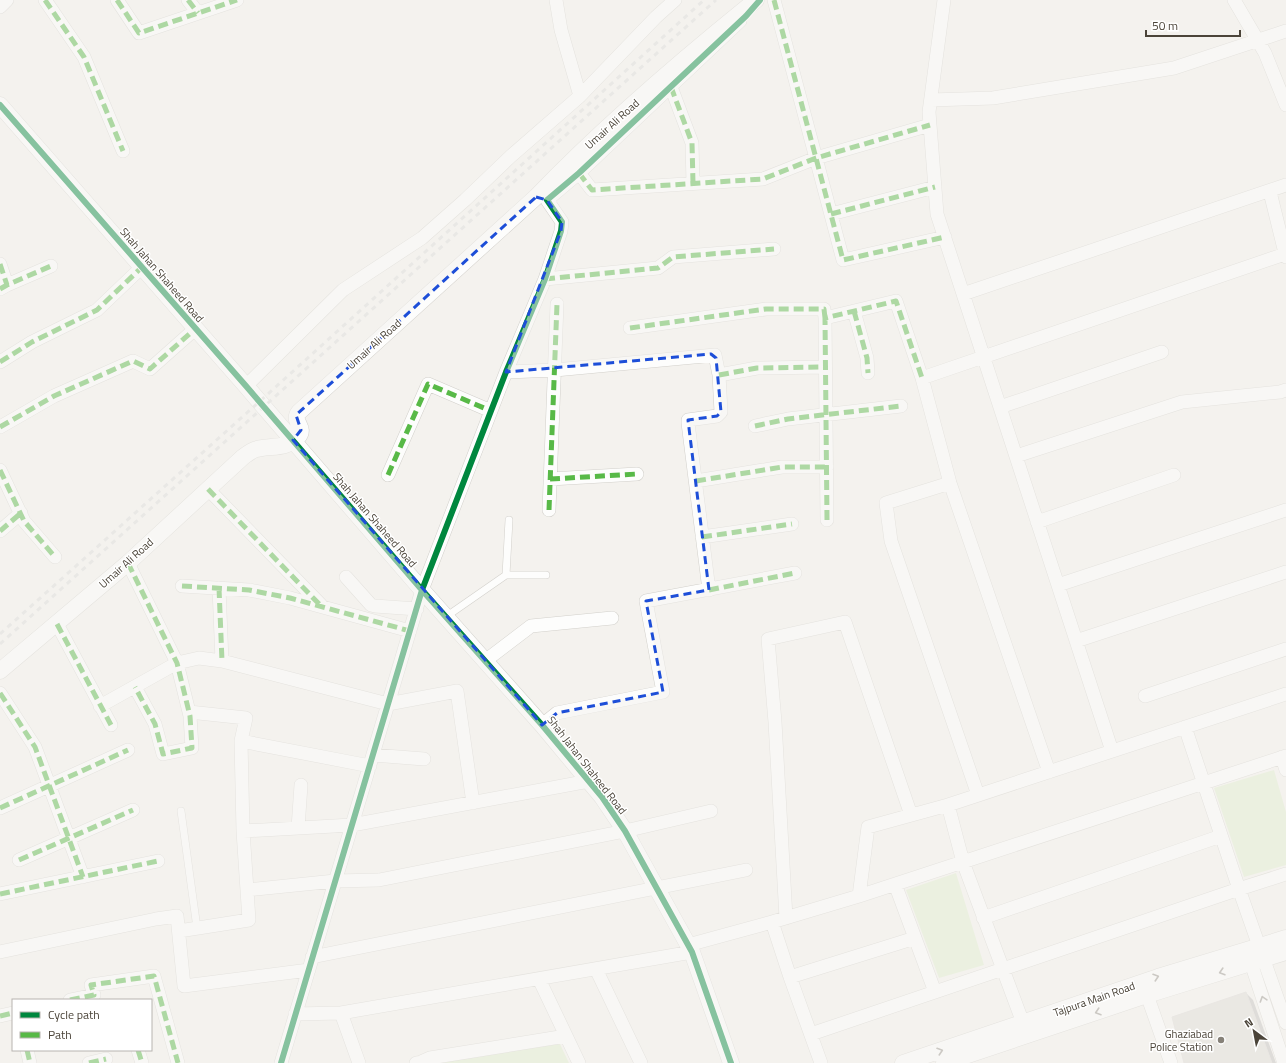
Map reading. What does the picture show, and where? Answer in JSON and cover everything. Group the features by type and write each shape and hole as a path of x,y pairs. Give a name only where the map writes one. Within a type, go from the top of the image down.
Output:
{"street":[{"path":"0,7 7,0"},
{"path":"45,0 84,57 123,151"},
{"path":"117,0 139,33 237,0"},
{"path":"188,0 198,13"},
{"path":"556,0 561,30 580,96"},
{"path":"246,386 344,290 422,238 465,200 511,156 580,96 656,17 675,0"},
{"name":"Umair Ali Road","path":"0,671 128,563 249,452 256,449 283,446 298,436 301,430 296,415 299,412 541,198 572,160 668,73 756,0"},
{"path":"280,1063 422,590 506,372 545,279 561,231 562,222 541,198 579,173 746,16 760,0"},
{"path":"774,0 843,260 945,237"},
{"path":"944,0 929,112 937,214 1112,751"},
{"path":"1234,0 1265,53 1286,105"},
{"path":"931,100 994,98 1174,68 1286,32"},
{"path":"671,87 692,143 693,183"},
{"name":"Shah Jahan Shaheed Road","path":"0,105 422,590 447,616 542,724 602,797 625,831 690,949 730,1063"},
{"path":"579,173 592,190 763,179 816,158 930,125"},
{"path":"963,294 1270,192 1286,185"},
{"path":"831,214 935,187"},
{"path":"922,378 1286,256 1270,192"},
{"path":"545,279 658,268 673,257 774,249"},
{"path":"0,264 3,287 51,266"},
{"path":"0,362 32,342 97,310 142,267"},
{"path":"825,318 896,301 922,378 950,483 1049,772"},
{"path":"549,510 557,304"},
{"path":"630,328 766,309 824,309 827,520"},
{"path":"854,311 867,358 868,373"},
{"path":"0,427 54,396 133,361 150,369 195,329"},
{"path":"1000,407 1162,352"},
{"path":"506,372 555,370 715,354 719,375 720,415 688,420 709,590"},
{"path":"719,375 757,368 825,367"},
{"path":"388,475 428,384 491,411"},
{"path":"1016,456 1182,402 1280,392 1286,390"},
{"path":"755,426 788,419 826,416 901,406"},
{"path":"696,481 782,467 827,467"},
{"path":"0,470 24,521 55,557"},
{"path":"550,479 638,474"},
{"path":"1038,522 1174,475"},
{"path":"950,483 886,503 891,541 978,795"},
{"path":"208,489 321,606"},
{"path":"1058,585 1286,510"},
{"path":"0,531 20,513"},
{"path":"702,537 792,524"},
{"path":"128,563 177,663 189,712 192,748 163,754 155,724 135,687"},
{"path":"1076,641 1286,572"},
{"path":"542,724 557,713 663,692 646,601 795,573"},
{"path":"346,577 371,604 375,606 417,609"},
{"path":"182,586 256,591 290,598 410,630"},
{"path":"219,588 222,661"},
{"path":"485,661 531,626 612,618"},
{"path":"786,918 775,722 768,639 845,622 911,815"},
{"path":"57,624 110,725"},
{"path":"1145,696 1286,648"},
{"path":"100,706 177,663 199,658 222,661 388,704 457,691 473,803"},
{"path":"0,693 35,747 83,877"},
{"path":"860,896 868,827 948,805 1286,694"},
{"path":"179,931 249,920 243,831 241,741 246,718 189,712"},
{"path":"1185,727 1238,889 1284,1063"},
{"path":"241,741 371,760 424,759"},
{"path":"0,808 128,750"},
{"path":"295,1014 341,1013 596,969 690,949 772,922 860,896 1284,756 1286,770"},
{"path":"243,831 352,825 589,781"},
{"path":"298,828 301,785"},
{"path":"948,805 963,862 1023,1023"},
{"path":"19,860 132,810"},
{"path":"247,890 335,881 379,880 625,831 711,811"},
{"path":"983,918 1221,836"},
{"path":"0,894 158,861"},
{"path":"312,957 746,870"},
{"path":"811,1034 1286,874"},
{"path":"895,884 935,992"},
{"path":"0,952 177,916 184,986 308,970"},
{"path":"772,922 821,1063"},
{"path":"790,977 915,938"},
{"name":"Tajpura Main Road","path":"944,1063 1147,995 1255,955 1286,938"},
{"name":"Tajpura Main Road","path":"903,1063 920,1060 1158,976 1255,955 1286,952"},
{"path":"1255,955 1286,1023"},
{"path":"596,969 641,1063"},
{"path":"75,999 94,995 91,985 154,976 178,1063"},
{"path":"540,979 579,1063"},
{"path":"1147,995 1171,1063"},
{"path":"0,1016 12,1013"},
{"path":"341,1013 359,1063"},
{"path":"419,1063 430,1058 566,1036"},
{"path":"27,1051 30,1063"},
{"path":"138,1051 142,1063"},
{"path":"89,1063 106,1059"}],"lane":[{"path":"506,575 509,520"},
{"path":"447,616 506,575 546,575"},
{"path":"182,811 197,928"}],"highlighted area":[{"path":"536,197 547,200 562,222 561,231 506,372 711,354 716,358 721,412 717,416 688,420 709,590 646,601 663,692 557,713 542,725 293,440 301,430 296,415"}],"green space":[{"path":"1274,770 1286,812 1286,865 1244,877 1214,788"},
{"path":"956,873 984,965 939,978 906,890"},
{"path":"560,1044 569,1063 448,1063 437,1061"}],"building":[{"name":"Ghaziabad Police Station","path":"1246,992 1272,1063 1184,1063 1172,1017"}],"railway":[{"path":"0,634 704,0"},
{"path":"0,644 716,0"}],"marked path":[{"path":"45,0 84,57 123,151"},
{"path":"117,0 139,33 237,0"},
{"path":"188,0 198,13"},
{"path":"774,0 843,260 945,237"},
{"path":"671,87 692,143 693,183"},
{"path":"579,173 592,190 763,179 816,158 930,125"},
{"path":"831,214 935,187"},
{"path":"545,279 658,268 673,257 774,249"},
{"path":"0,264 7,285"},
{"path":"0,289 51,266"},
{"path":"0,362 32,342 97,310 142,267"},
{"path":"827,520 825,318 896,301 922,378"},
{"path":"549,510 557,304"},
{"path":"630,328 766,309 824,309 825,318"},
{"path":"854,311 867,358 868,373"},
{"path":"0,427 54,396 133,361 150,369 195,329"},
{"path":"719,375 757,368 825,367"},
{"path":"388,475 428,384 491,411"},
{"path":"755,426 788,419 901,406"},
{"path":"696,481 782,467 827,467"},
{"path":"0,470 24,521 55,557"},
{"path":"550,479 637,474"},
{"path":"208,489 320,605"},
{"path":"0,531 21,513"},
{"path":"702,537 792,524"},
{"path":"128,563 177,663 190,716 192,748 163,754 155,724 135,687"},
{"path":"709,590 795,573"},
{"path":"182,586 249,590 290,598 410,631"},
{"path":"219,588 222,661"},
{"path":"57,624 111,725"},
{"path":"0,693 35,747 83,877"},
{"path":"0,808 128,750"},
{"path":"19,860 133,810"},
{"path":"0,894 158,861"},
{"path":"75,999 94,995 91,985 154,976 178,1063"},
{"path":"0,1016 12,1013"},
{"path":"27,1051 30,1063"},
{"path":"138,1051 142,1063"},
{"path":"89,1063 106,1059"}],"cycle path":[{"path":"281,1063 422,590 506,372 545,279 561,231 562,222 547,200 579,173 746,16 760,0"},
{"path":"0,105 422,590 542,725 602,797 625,831 692,952 731,1063"}],"place":[{"name":"Ghaziabad Police Station","path":"1221,1040"}]}
